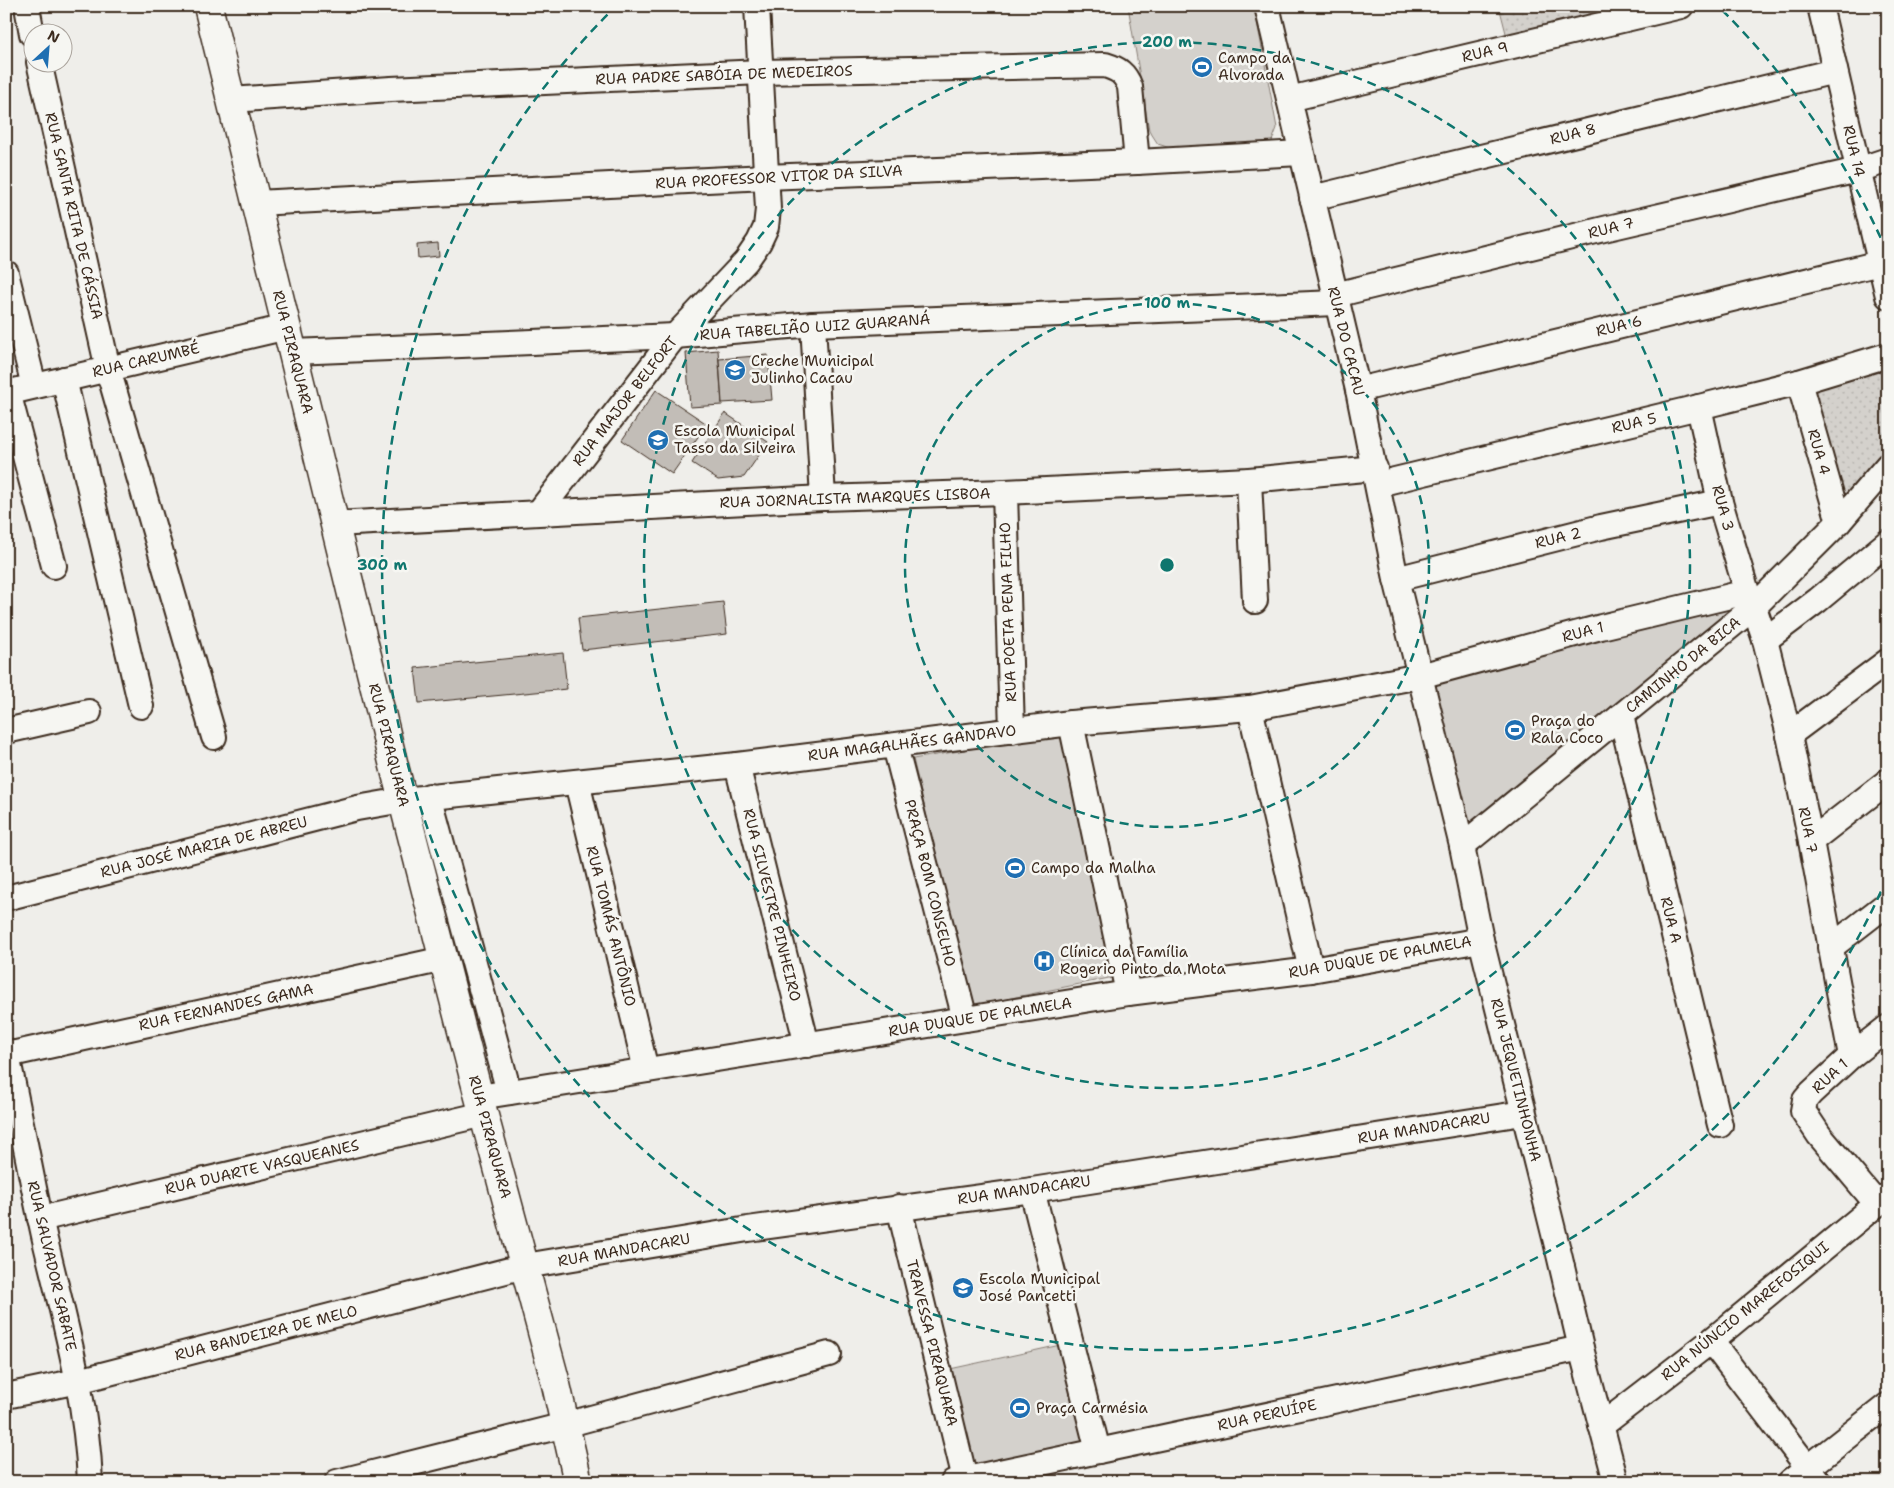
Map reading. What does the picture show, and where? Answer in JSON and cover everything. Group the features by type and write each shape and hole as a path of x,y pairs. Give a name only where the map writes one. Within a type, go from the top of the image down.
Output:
{"main road":[{"name":"RUA PIRAQUARA","path":"208,6 403,800 555,1380 578,1482"}],"street":[{"name":"RUA MAJOR BELFORT","path":"539,512 675,336 746,261 760,242 766,227 767,218 757,6"},
{"name":"RUA DO CACAU","path":"1267,6 1358,390 1396,578 1420,676"},
{"name":"RUA 9","path":"1289,99 1682,6"},
{"name":"RUA 14","path":"1820,6 1888,296"},
{"name":"RUA PADRE SABÓIA DE MEDEIROS","path":"231,100 391,88 761,72 1105,65 1123,73 1130,86 1138,162"},
{"name":"RUA 8","path":"1312,198 1835,71"},
{"name":"RUA SANTA RITA DE CÁSSIA","path":"41,72 108,369 214,737"},
{"name":"RUA PROFESSOR VITOR DA SILVA","path":"256,202 1301,153"},
{"name":"RUA 7","path":"1335,299 1661,216 1858,170 1888,160"},
{"name":"RUA 6","path":"1358,390 1880,262"},
{"path":"6,274 34,386"},
{"name":"RUA TABELIÃO LUIZ GUARANÁ","path":"290,340 675,336 813,324 1335,299"},
{"path":"813,324 823,498"},
{"name":"RUA CARUMBÉ","path":"7,392 108,369 290,340"},
{"name":"RUA 5","path":"1376,476 1699,408 1799,382 1888,355"},
{"path":"64,379 141,706"},
{"name":"RUA 4","path":"1799,382 1839,522"},
{"path":"7,392 54,566"},
{"name":"RUA 3","path":"1699,408 1720,502 1750,599"},
{"name":"CAMINHO DA BICA","path":"1462,846 1621,716 1750,599 1839,522 1888,465"},
{"name":"RUA JORNALISTA MARQUES LISBOA","path":"335,524 823,498 1376,476"},
{"path":"1249,480 1255,601"},
{"name":"RUA POETA PENA FILHO","path":"1004,492 1012,731"},
{"name":"RUA 2","path":"1396,578 1601,527 1720,502"},
{"path":"1765,640 1818,600 1888,542"},
{"name":"RUA 7","path":"1750,599 1765,640 1789,735 1851,1056"},
{"name":"RUA 1","path":"1420,676 1601,627 1750,599"},
{"path":"1789,735 1888,661"},
{"name":"RUA MAGALHÃES GANDAVO","path":"403,800 736,765 1071,723 1250,708 1420,676"},
{"name":"RUA JEQUETINHONHA","path":"1420,676 1462,846 1481,940 1523,1113 1616,1482"},
{"path":"1250,708 1311,970"},
{"path":"6,731 89,712"},
{"name":"RUA A","path":"1621,716 1720,1124"},
{"path":"1071,723 1128,993"},
{"name":"PRAÇA BOM CONSELHO","path":"896,746 965,1019"},
{"name":"RUA SILVESTRE PINHEIRO","path":"736,765 807,1045"},
{"path":"1811,841 1888,781"},
{"name":"RUA TOMÁS ANTÔNIO","path":"577,782 646,1070"},
{"path":"429,796 509,1092"},
{"name":"RUA JOSÉ MARIA DE ABREU","path":"6,898 357,808 403,800"},
{"path":"1830,948 1888,903"},
{"name":"RUA DUQUE DE PALMELA","path":"482,1106 509,1092 1128,993 1311,970 1481,940"},
{"name":"RUA FERNANDES GAMA","path":"7,1053 444,959"},
{"name":"RUA 1","path":"1882,1200 1819,1135 1803,1111 1805,1100 1851,1056 1888,1028"},
{"name":"RUA SALVADOR SABATE","path":"7,1053 40,1219 78,1380 85,1422 90,1482"},
{"name":"RUA DUARTE VASQUEANES","path":"40,1219 482,1106"},
{"name":"RUA MANDACARU","path":"525,1266 748,1229 1032,1190 1523,1113"},
{"path":"1032,1190 1098,1451"},
{"name":"RUA NÚNCIO MAREFOSIQUI","path":"1601,1426 1711,1341 1882,1200"},
{"name":"TRAVESSA PIRAQUARA","path":"899,1207 959,1480"},
{"name":"RUA BANDEIRA DE MELO","path":"6,1396 78,1380 525,1266"},
{"path":"1711,1341 1806,1477 1888,1405"},
{"name":"RUA PERUÍPE","path":"959,1480 1581,1348"},
{"path":"337,1482 565,1425 829,1354"}],"shaded area":[{"name":"Campo da Alvorada","path":"1128,6 1254,6 1277,128 1272,141 1261,150 1176,150 1158,144 1149,130"},
{"path":"1499,6 1615,6 1617,12 1507,37"},
{"path":"1888,360 1888,452 1840,502 1804,391"},
{"name":"Praça do Rala Coco","path":"1730,602 1743,609 1468,829 1425,680"},
{"name":"Campo da Malha","path":"1062,733 1114,977 972,1006 913,759"},
{"name":"Praça Carmésia","path":"1065,1344 1092,1446 975,1471 950,1369"}],"building":[{"path":"438,243 439,256 418,258 417,245"},
{"path":"718,350 722,405 690,407 686,353"},
{"path":"768,355 772,400 722,403 719,359"},
{"path":"656,390 707,424 672,474 622,440"},
{"path":"725,413 768,442 744,477 718,480 692,463"},
{"path":"723,602 727,634 582,650 578,618"},
{"path":"563,653 567,689 419,703 415,668"}],"place":[{"name":"Campo da Alvorada","path":"1202,67"},
{"name":"Creche Municipal Julinho Cacau","path":"735,370"},
{"name":"Escola Municipal Tasso da Silveira","path":"658,440"},
{"name":"Praça do Rala Coco","path":"1515,730"},
{"name":"Campo da Malha","path":"1015,868"},
{"name":"Clínica da Família Rogerio Pinto da Mota","path":"1044,961"},
{"name":"Escola Municipal José Pancetti","path":"963,1288"},
{"name":"Praça Carmésia","path":"1020,1408"}]}
